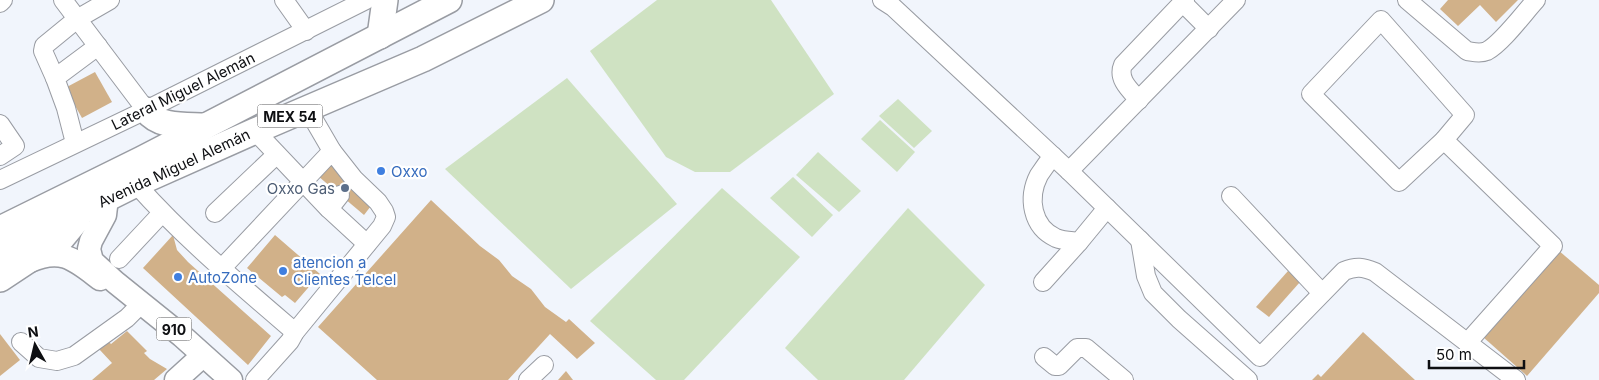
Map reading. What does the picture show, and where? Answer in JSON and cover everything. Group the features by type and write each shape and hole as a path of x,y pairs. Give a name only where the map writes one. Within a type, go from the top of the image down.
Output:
{"highway":[{"path":"380,36 385,0"},
{"name":"Avenida Miguel Alemán","path":"0,252 84,209 104,188 142,159 449,0"},
{"name":"Avenida Miguel Alemán","path":"0,229 104,188 136,184 423,59 541,0"},
{"path":"146,110 151,117 159,122 205,126"},
{"path":"0,209 95,167 117,161 142,159"},
{"path":"0,279 62,238 84,209"}],"main road":[{"name":"910","path":"104,188 105,215 91,241 92,261 136,309 198,360 219,380"},
{"name":"910","path":"22,265 41,257 60,255 74,260 112,284 182,336 231,380"},
{"path":"176,380 198,360"}],"street":[{"path":"0,3 4,0"},
{"path":"63,0 146,110"},
{"path":"75,144 66,108 43,51 44,46 77,19 110,0"},
{"path":"284,0 306,31"},
{"name":"Lateral Miguel Alemán","path":"1,177 146,110 366,0"},
{"path":"1069,171 1236,0"},
{"path":"1407,0 1467,50 1478,53 1486,51 1498,42 1536,0"},
{"path":"886,2 1069,171 1260,357"},
{"path":"1139,100 1122,77 1123,65 1184,2 1209,28"},
{"path":"1381,20 1466,115 1444,140 1399,182 1311,94 1381,20"},
{"path":"55,78 98,46"},
{"path":"255,380 290,341 295,332 382,226 386,217 384,210 378,202 348,185 332,151 307,108"},
{"path":"0,124 15,146 0,156"},
{"path":"255,131 329,209 367,244"},
{"path":"1444,140 1553,246 1468,343"},
{"path":"221,268 332,151"},
{"path":"215,213 276,155"},
{"path":"1053,156 1039,176 1034,194 1034,214 1042,229 1058,239 1079,242"},
{"path":"136,184 162,214 295,332"},
{"path":"329,209 348,185"},
{"path":"1231,196 1322,293"},
{"path":"1043,282 1107,208"},
{"path":"119,259 162,214"},
{"path":"1140,240 1146,276 1153,293 1179,319 1246,378 1260,357 1322,293 1344,271 1354,267 1375,272 1516,380"},
{"path":"21,342 39,358 57,361 74,356 127,318 136,309"},
{"path":"1044,357 1055,366 1059,366 1077,348 1086,348 1124,380"},
{"path":"528,380 544,365"}],"green space":[{"path":"657,0 771,0 834,94 730,172 695,172 666,157 590,51"},
{"path":"567,78 677,204 571,289 445,169"},
{"path":"898,99 932,131 914,148 879,116"},
{"path":"880,120 915,152 897,172 861,139"},
{"path":"818,152 861,191 839,212 796,175"},
{"path":"793,177 833,215 812,237 770,198"},
{"path":"722,188 800,257 684,380 656,380 590,321"},
{"path":"908,208 985,285 904,380 818,380 785,348"}],"building":[{"path":"1448,0 1518,0 1496,22 1480,5 1458,26 1440,9"},
{"path":"95,72 112,102 82,118 65,88"},
{"name":"Oxxo Gas","path":"329,163 374,202 364,215 318,176"},
{"path":"431,200 480,246 499,260 512,276 531,289 545,307 566,322 569,319 595,343 577,359 550,334 508,380 377,380 318,327"},
{"path":"173,235 177,250 188,262 271,336 248,365 143,268"},
{"name":"atencion a Clientes Telcel","path":"275,235 320,274 295,303 285,295 282,297 247,268"},
{"path":"1558,250 1599,285 1599,293 1527,376 1483,337"},
{"path":"1288,271 1300,282 1269,317 1256,307"},
{"path":"127,331 147,351 144,353 150,359 167,369 154,380 92,380 112,363 99,349 109,342 111,344"},
{"path":"1363,332 1415,380 1312,380 1318,374 1321,377"},
{"path":"0,334 20,360 0,376"},
{"path":"566,371 573,380 558,380"}],"place":[{"name":"Oxxo","path":"381,171"},
{"name":"Oxxo Gas","path":"345,188"},
{"name":"atencion a Clientes Telcel","path":"283,271"},
{"name":"AutoZone","path":"178,277"}]}
